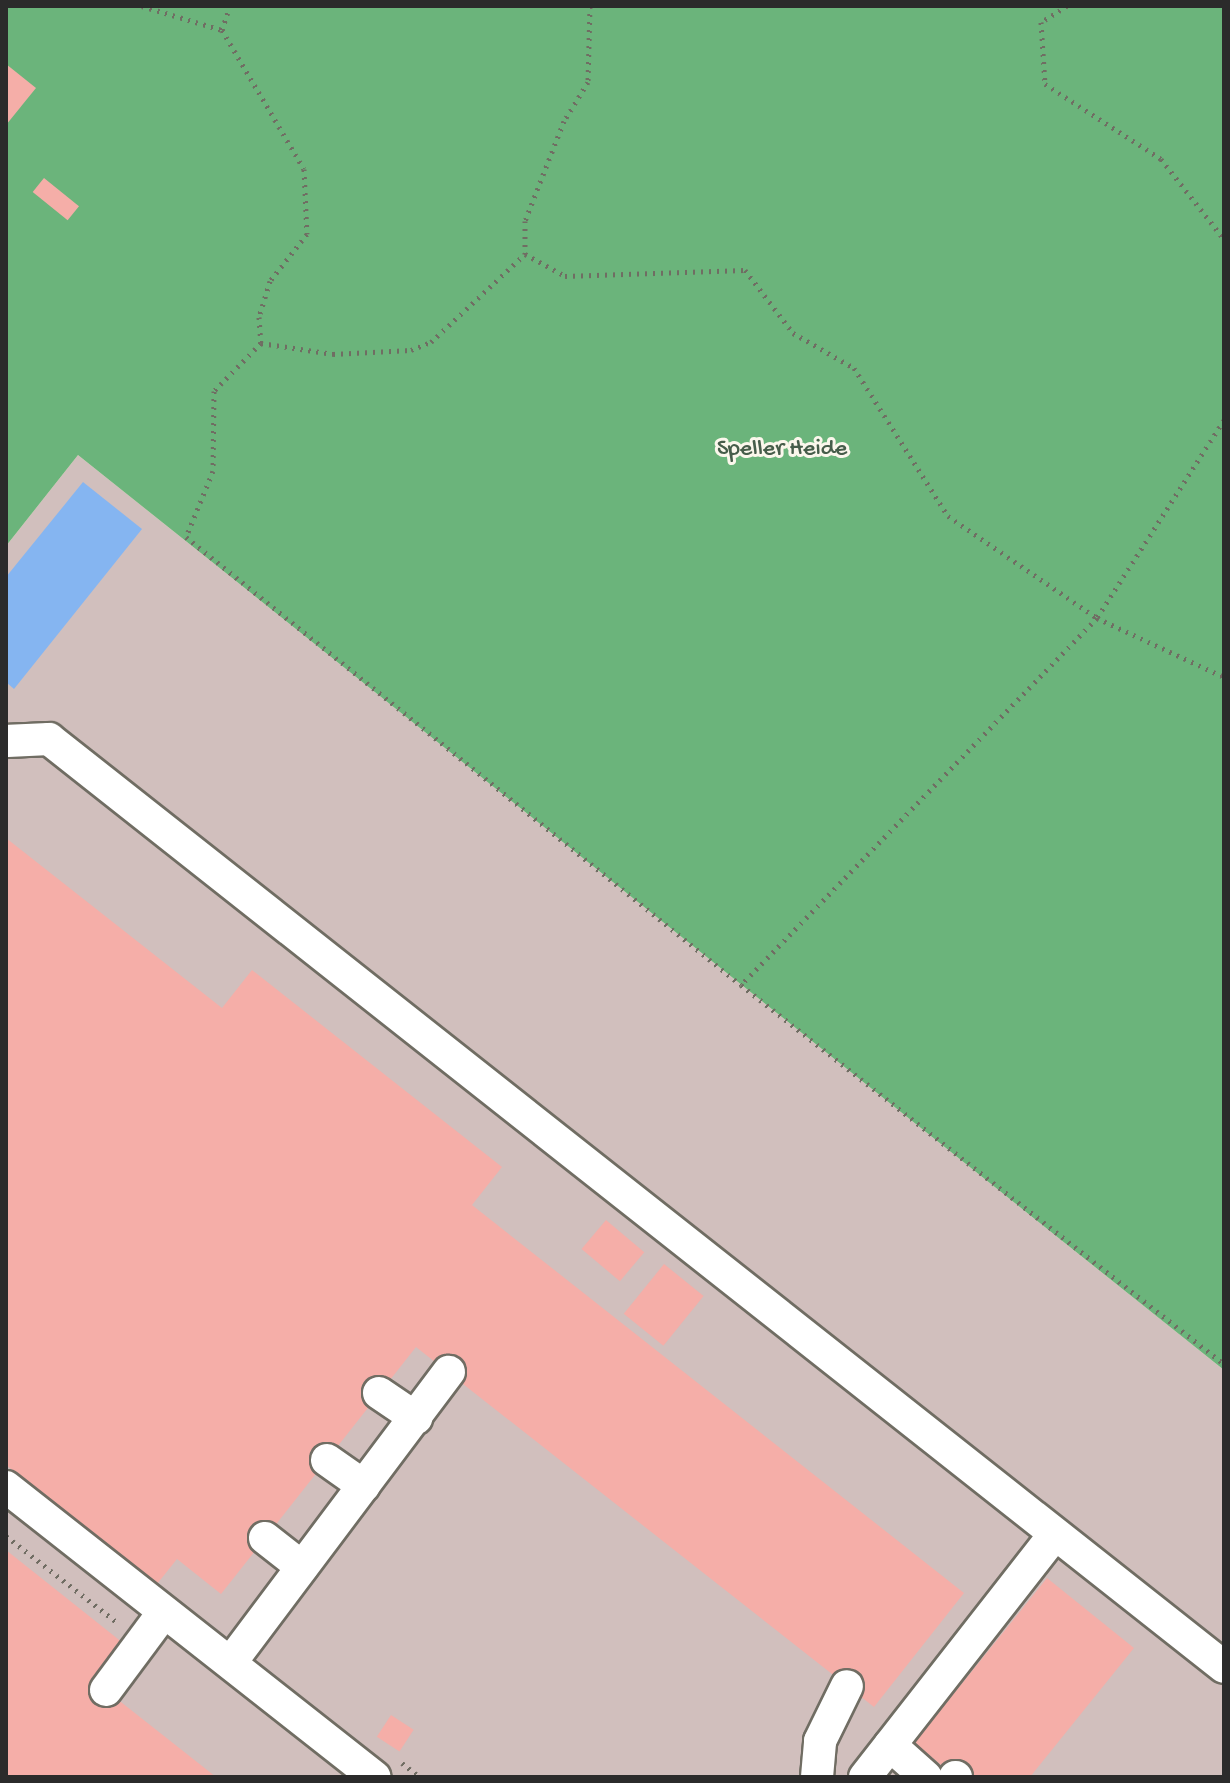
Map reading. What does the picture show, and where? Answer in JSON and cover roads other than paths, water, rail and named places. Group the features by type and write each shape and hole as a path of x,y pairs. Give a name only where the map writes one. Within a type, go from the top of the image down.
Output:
{"lane":[{"path":"6,741 49,739 1224,1667"},
{"path":"231,1662 449,1372"},
{"path":"379,1393 416,1418"},
{"path":"327,1460 364,1486"},
{"path":"6,1487 374,1777"},
{"path":"865,1777 1055,1534"},
{"path":"265,1538 302,1567"},
{"path":"106,1690 164,1612"},
{"path":"817,1777 820,1741 847,1686"},
{"path":"890,1745 926,1777"}],"water":[{"path":"83,482 142,529 14,689 6,682 6,577"}],"park label":[{"name":"Speller Heide","path":"782,450"}]}
